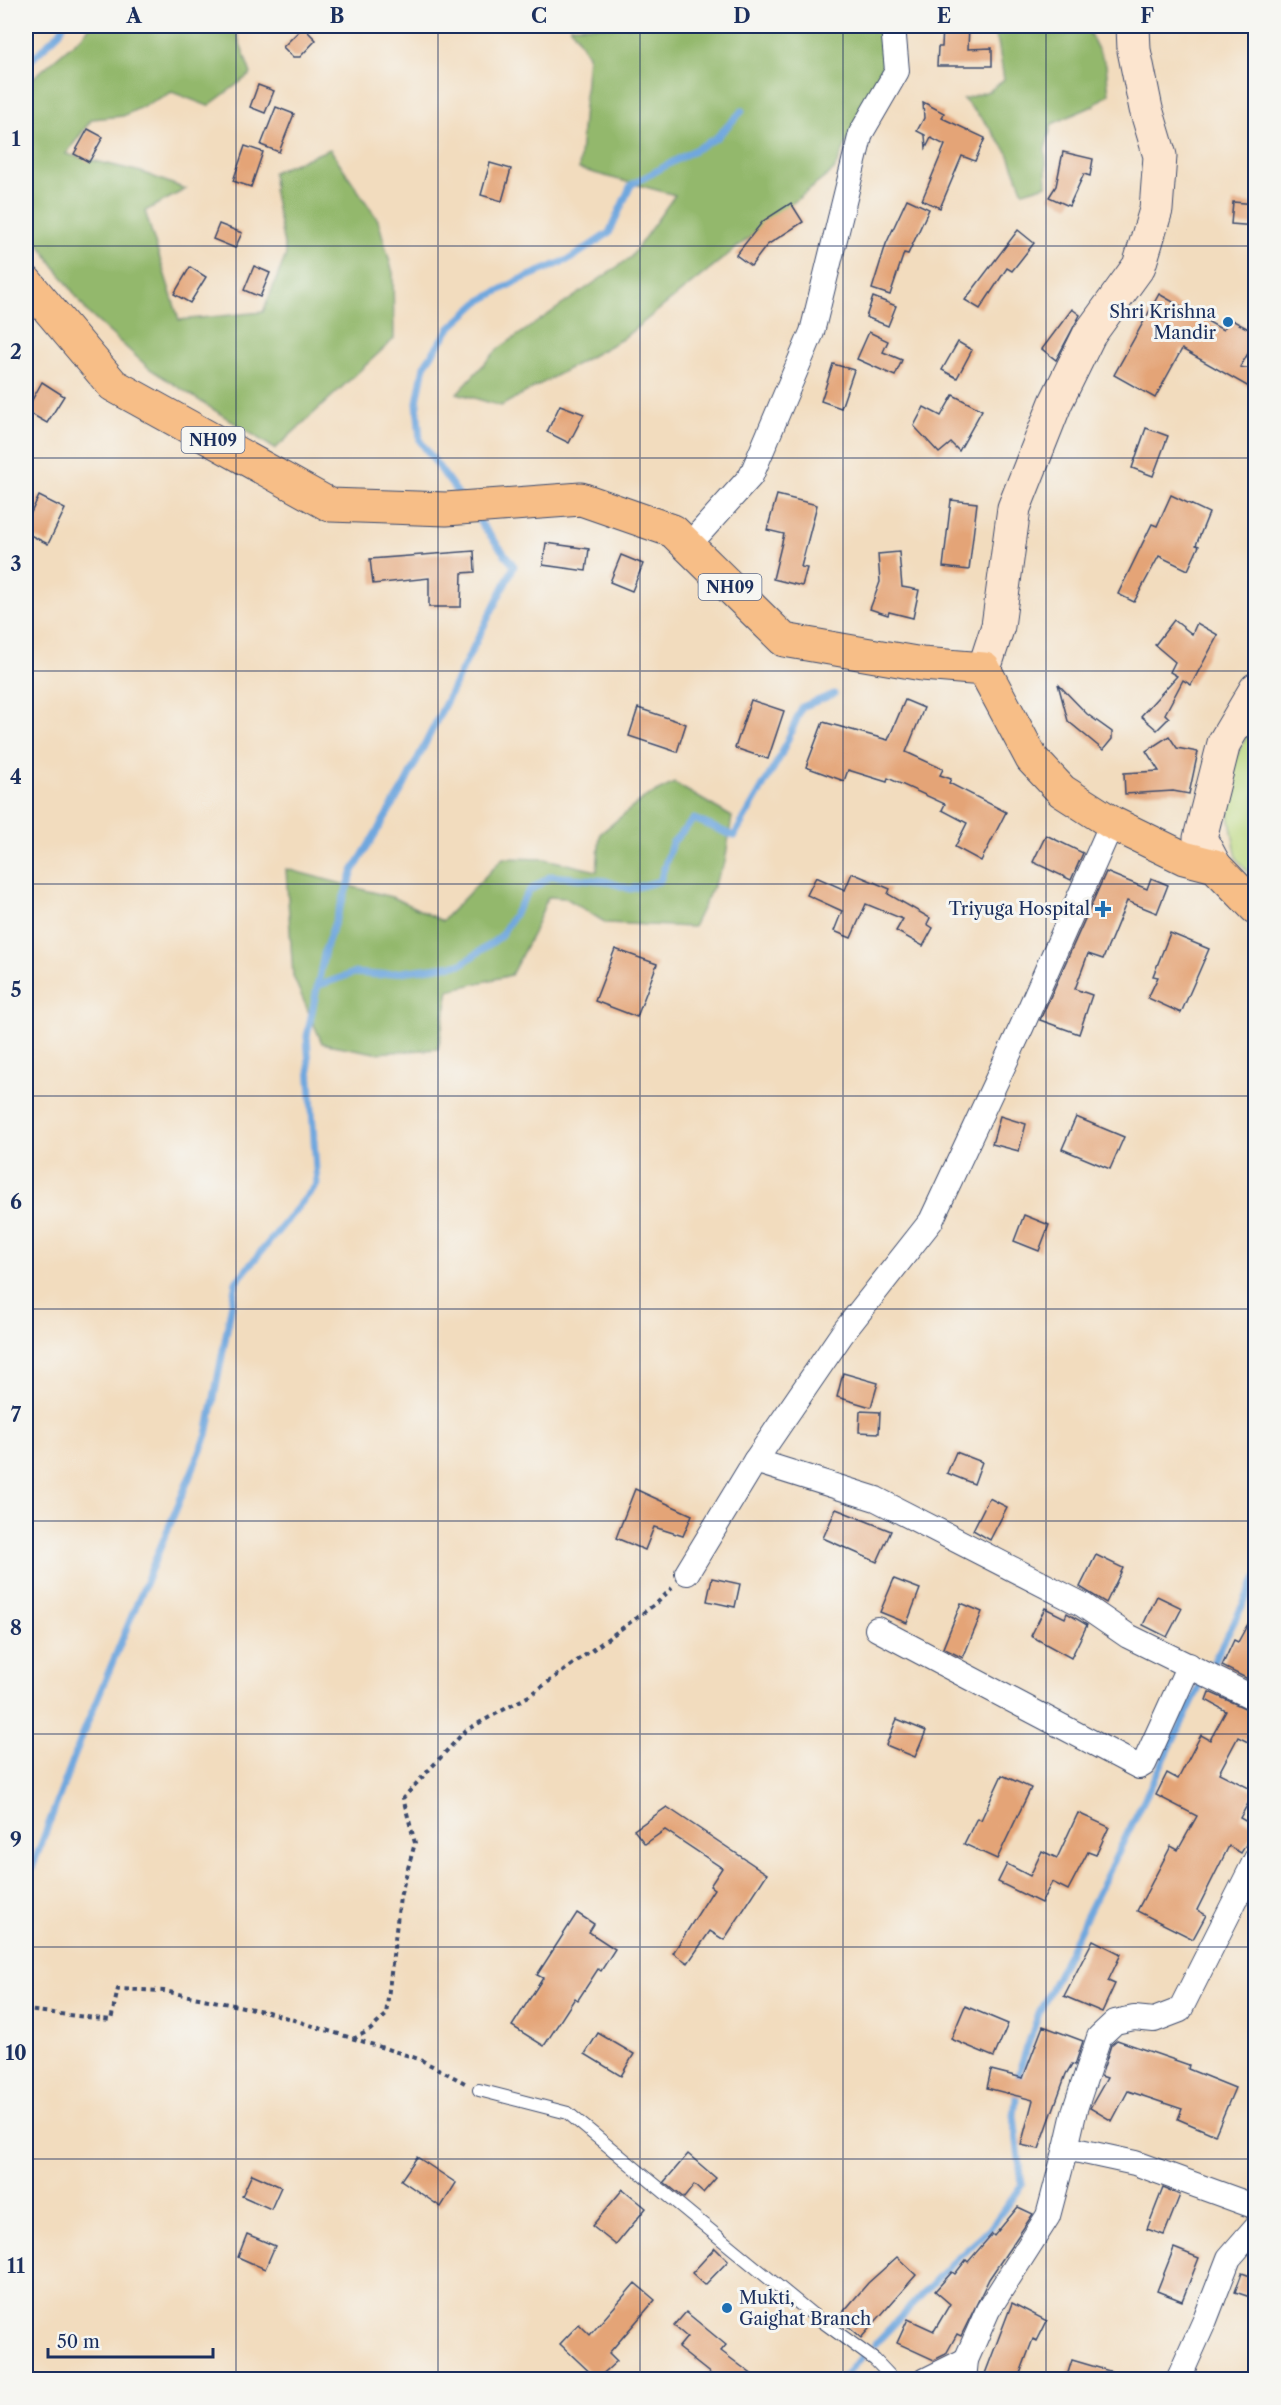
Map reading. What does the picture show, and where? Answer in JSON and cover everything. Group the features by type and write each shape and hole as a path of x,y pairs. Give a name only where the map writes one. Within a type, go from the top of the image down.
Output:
{"main road":[{"path":"1132,26 1134,50 1146,109 1160,156 1156,210 1139,266 1089,335 1056,402 1014,508 998,626 984,669 1032,759 1062,791 1112,823 1184,858 1215,866"},
{"name":"NH09","path":"26,282 113,385 330,505 446,509 581,499 673,531 784,640 922,664 984,669"},
{"path":"1256,689 1224,743 1200,838 1215,866 1256,908"}],"street":[{"path":"688,546 751,476 812,332 861,133 897,71 893,26"},
{"path":"687,1573 755,1461 842,1334 931,1221 1022,1026 1112,823"},
{"path":"755,1461 876,1499 1083,1605 1128,1636 1256,1699"},
{"path":"876,1629 1139,1767 1144,1764 1189,1665"},
{"path":"926,2379 965,2370 988,2310 1048,2216 1075,2109 1099,2037 1115,2022 1134,2018 1154,2020 1180,2010 1256,1859"},
{"path":"1066,2148 1135,2163 1256,2207"},
{"path":"1178,2379 1206,2320 1229,2258 1256,2227"}],"lane":[{"path":"479,2090 568,2113 812,2314 874,2360 894,2379"}],"path":[{"path":"353,2039 370,2030 386,2015 400,1897 415,1843 403,1798 466,1730 529,1696 658,1602 687,1573"},
{"path":"26,2013 27,2010 111,2020 118,1989 164,1991 268,2012 419,2059 479,2090"}],"green space":[{"path":"90,26 241,26 235,29 251,74 208,106 172,92 123,116 92,119 66,154 141,172 186,189 145,211 179,320 263,312 286,255 274,193 273,172 330,149 378,220 393,273 394,339 275,449 150,369 88,313 26,226 26,84 82,36"},
{"path":"570,26 881,26 883,65 834,170 622,339 501,406 457,393 498,349 630,258 675,195 579,169 588,55"},
{"path":"989,26 1086,26 1106,65 1109,94 1093,106 1052,124 1045,149 1047,185 1023,192 1008,153 986,123 963,99 989,91 1004,80 998,42"},
{"path":"1255,720 1255,880 1237,859 1223,782"},
{"path":"674,783 732,817 725,862 693,927 606,923 566,898 548,897 533,933 511,975 449,990 438,1049 375,1053 322,1043 293,976 286,869 395,898 442,921 503,858 545,859 597,871 600,834 644,798"}],"building":[{"path":"943,26 969,26 968,49 992,48 992,66 937,66 938,47 942,47"},
{"path":"303,27 316,40 300,57 293,57 283,47"},
{"path":"258,85 274,91 265,113 250,107"},
{"path":"923,102 944,113 942,118 985,138 975,161 962,156 940,208 922,200 945,145 931,138 926,148 925,135 917,131 924,118"},
{"path":"276,107 294,114 279,152 261,145"},
{"path":"88,129 103,137 89,162 74,154"},
{"path":"245,146 263,152 251,187 233,181"},
{"path":"1063,152 1093,159 1090,176 1084,174 1069,206 1049,197 1056,186"},
{"path":"490,163 511,169 502,201 481,195"},
{"path":"907,199 929,209 908,254 904,253 890,295 872,289 886,244"},
{"path":"1233,202 1256,204 1256,226 1231,224"},
{"path":"791,203 803,222 767,245 751,266 736,255 763,221"},
{"path":"219,224 242,233 235,248 213,239"},
{"path":"1018,230 1034,243 1012,271 1007,268 980,309 965,300"},
{"path":"254,266 270,273 260,297 244,290"},
{"path":"190,267 206,277 190,303 174,294"},
{"path":"1159,294 1223,330 1230,319 1256,333 1256,340 1240,367 1256,370 1256,391 1182,349 1155,398 1114,375"},
{"path":"873,297 896,306 888,326 866,317"},
{"path":"1072,309 1080,315 1056,360 1042,349"},
{"path":"869,332 888,341 883,352 902,360 895,376 857,359"},
{"path":"958,342 972,350 957,378 942,370"},
{"path":"833,364 854,370 841,408 821,401"},
{"path":"42,382 64,396 47,423 26,411"},
{"path":"953,395 982,410 959,451 951,443 939,453 914,426 924,407 941,416"},
{"path":"560,405 584,414 569,443 547,432"},
{"path":"1146,428 1168,436 1153,476 1132,468"},
{"path":"777,495 817,505 801,567 807,568 802,586 773,579 784,534 767,530"},
{"path":"1171,495 1209,513 1196,545 1199,546 1188,570 1159,556 1134,602 1118,594 1152,524 1157,526"},
{"path":"39,496 65,509 48,544 26,533 26,523"},
{"path":"951,500 977,503 969,570 943,567"},
{"path":"546,543 589,549 586,571 543,565"},
{"path":"474,551 475,572 462,573 461,607 429,607 429,578 373,584 370,559"},
{"path":"899,552 902,587 919,590 913,618 889,612 888,615 870,609 880,582 878,554"},
{"path":"621,555 643,564 632,591 610,582"},
{"path":"1174,620 1192,634 1197,623 1218,635 1191,685 1183,680 1165,714 1169,718 1157,730 1141,716 1177,676 1170,672 1175,662 1155,645"},
{"path":"1058,684 1087,714 1112,732 1112,739 1103,750 1068,721"},
{"path":"751,700 784,711 768,759 735,748"},
{"path":"905,700 924,708 906,752 943,769 940,775 951,779 949,783 1006,812 981,861 955,847 967,823 942,810 945,804 888,778 887,782 848,770 844,781 806,767 823,722 888,740"},
{"path":"638,708 686,724 677,752 629,736"},
{"path":"1169,736 1177,748 1198,752 1189,794 1173,791 1125,794 1124,773 1159,771 1146,751"},
{"path":"1046,835 1083,853 1071,880 1033,862"},
{"path":"1106,872 1147,889 1151,878 1168,885 1157,913 1127,901 1103,959 1088,954 1075,989 1092,995 1079,1034 1040,1020"},
{"path":"852,873 890,889 888,894 930,918 927,924 933,928 923,946 896,931 903,919 866,904 851,938 834,931 842,911 807,895 816,877 845,890"},
{"path":"1170,933 1209,949 1181,1013 1148,998 1158,977 1153,976"},
{"path":"615,949 657,964 637,1017 595,1001"},
{"path":"1000,1116 1026,1124 1019,1151 992,1144"},
{"path":"1076,1117 1124,1137 1110,1169 1062,1149"},
{"path":"1024,1215 1049,1225 1039,1251 1014,1241"},
{"path":"843,1373 878,1383 871,1407 837,1397"},
{"path":"860,1411 880,1412 879,1433 859,1432"},
{"path":"956,1452 982,1462 974,1484 947,1473"},
{"path":"635,1489 692,1515 683,1536 654,1527 645,1550 616,1538"},
{"path":"989,1498 1007,1507 990,1540 973,1530"},
{"path":"836,1509 891,1531 877,1562 823,1538"},
{"path":"1096,1555 1123,1568 1106,1603 1080,1587"},
{"path":"712,1578 740,1584 735,1607 707,1601"},
{"path":"894,1579 920,1589 907,1623 880,1612"},
{"path":"1157,1596 1182,1608 1167,1637 1143,1625"},
{"path":"961,1603 982,1612 963,1658 943,1648"},
{"path":"1045,1608 1065,1618 1067,1613 1087,1625 1071,1658 1031,1636"},
{"path":"1256,1609 1256,1683 1222,1666 1234,1640 1238,1642"},
{"path":"1209,1692 1256,1713 1256,1746 1238,1737 1219,1773 1255,1791 1240,1818 1256,1827 1241,1853 1229,1846 1197,1910 1206,1915 1193,1939 1137,1911 1171,1846 1178,1850 1197,1816 1156,1795 1167,1773 1178,1779 1201,1735 1210,1740 1226,1711 1206,1700"},
{"path":"897,1719 926,1731 915,1757 886,1745"},
{"path":"1002,1775 1031,1788 997,1859 964,1844 977,1818 981,1820"},
{"path":"667,1807 767,1874 724,1940 710,1931 688,1963 673,1953 714,1889 710,1886 722,1868 665,1830 645,1844 634,1830"},
{"path":"1078,1813 1109,1827 1096,1855 1088,1852 1068,1890 1052,1882 1041,1903 998,1882 1007,1864 1030,1876 1042,1851 1057,1858"},
{"path":"577,1913 594,1924 589,1932 615,1949 601,1971 598,1969 578,2000 575,1998 544,2046 512,2026 543,1978 537,1975"},
{"path":"1093,1940 1121,1954 1108,1981 1115,1984 1102,2012 1064,1996"},
{"path":"965,2006 1008,2024 994,2057 951,2039"},
{"path":"1043,2026 1083,2041 1075,2065 1072,2064 1066,2074 1039,2149 1021,2145 1033,2100 987,2088 991,2070 1023,2078"},
{"path":"598,2033 634,2054 621,2076 585,2054"},
{"path":"1117,2040 1189,2065 1188,2069 1235,2088 1215,2135 1178,2119 1182,2109 1128,2091 1112,2121 1090,2108 1107,2078 1101,2076 1111,2045"},
{"path":"688,2154 716,2178 703,2193 694,2185 684,2198 664,2182"},
{"path":"417,2157 456,2183 441,2207 401,2180"},
{"path":"252,2174 281,2187 271,2209 242,2196"},
{"path":"1163,2188 1180,2195 1164,2235 1147,2229"},
{"path":"623,2189 646,2208 616,2245 592,2226"},
{"path":"1018,2207 1033,2214 989,2279 961,2336 957,2334 946,2354 934,2360 897,2343 908,2319 934,2331 950,2304 935,2291 952,2272 955,2274 966,2260 968,2262 992,2234 994,2236"},
{"path":"247,2234 275,2246 265,2269 238,2257"},
{"path":"715,2248 728,2261 705,2285 692,2273"},
{"path":"1174,2248 1199,2258 1182,2301 1157,2291"},
{"path":"897,2257 916,2275 861,2338 838,2318 868,2283"},
{"path":"1242,2273 1256,2278 1256,2299 1235,2292"},
{"path":"635,2283 655,2300 609,2353 617,2361 597,2379 560,2344 579,2324 590,2335"},
{"path":"1012,2303 1047,2321 1037,2341 1033,2339 1018,2379 983,2379"},
{"path":"686,2312 726,2345 721,2351 758,2379 717,2379 678,2348 687,2337 674,2326"},
{"path":"1072,2360 1123,2375 1122,2379 1066,2379"}],"waterway":[{"path":"26,65 60,32 63,26"},
{"path":"462,499 420,441 417,402 424,366 450,328 480,301 517,281 570,259 609,233 631,185 716,138 742,111"},
{"path":"26,1868 32,1868 84,1731 207,1435 236,1282 317,1184 307,1036 325,950 353,871 404,786 514,566 476,517"},
{"path":"317,986 354,973 378,975 462,964 500,937 529,891 551,876 606,881 630,889 660,881 672,843 694,819 734,836 780,757 802,707 834,694"},
{"path":"1214,1661 1256,1579"},
{"path":"875,2344 949,2266 989,2230 1022,2184 1014,2116 1019,2071 1039,2013 1202,1682"},
{"path":"841,2380 861,2358"}],"place":[{"name":"Shri Krishna Mandir","path":"1228,322"},
{"name":"Triyuga Hospital","path":"1103,909"},
{"name":"Mukti, Gaighat Branch","path":"727,2308"}]}
